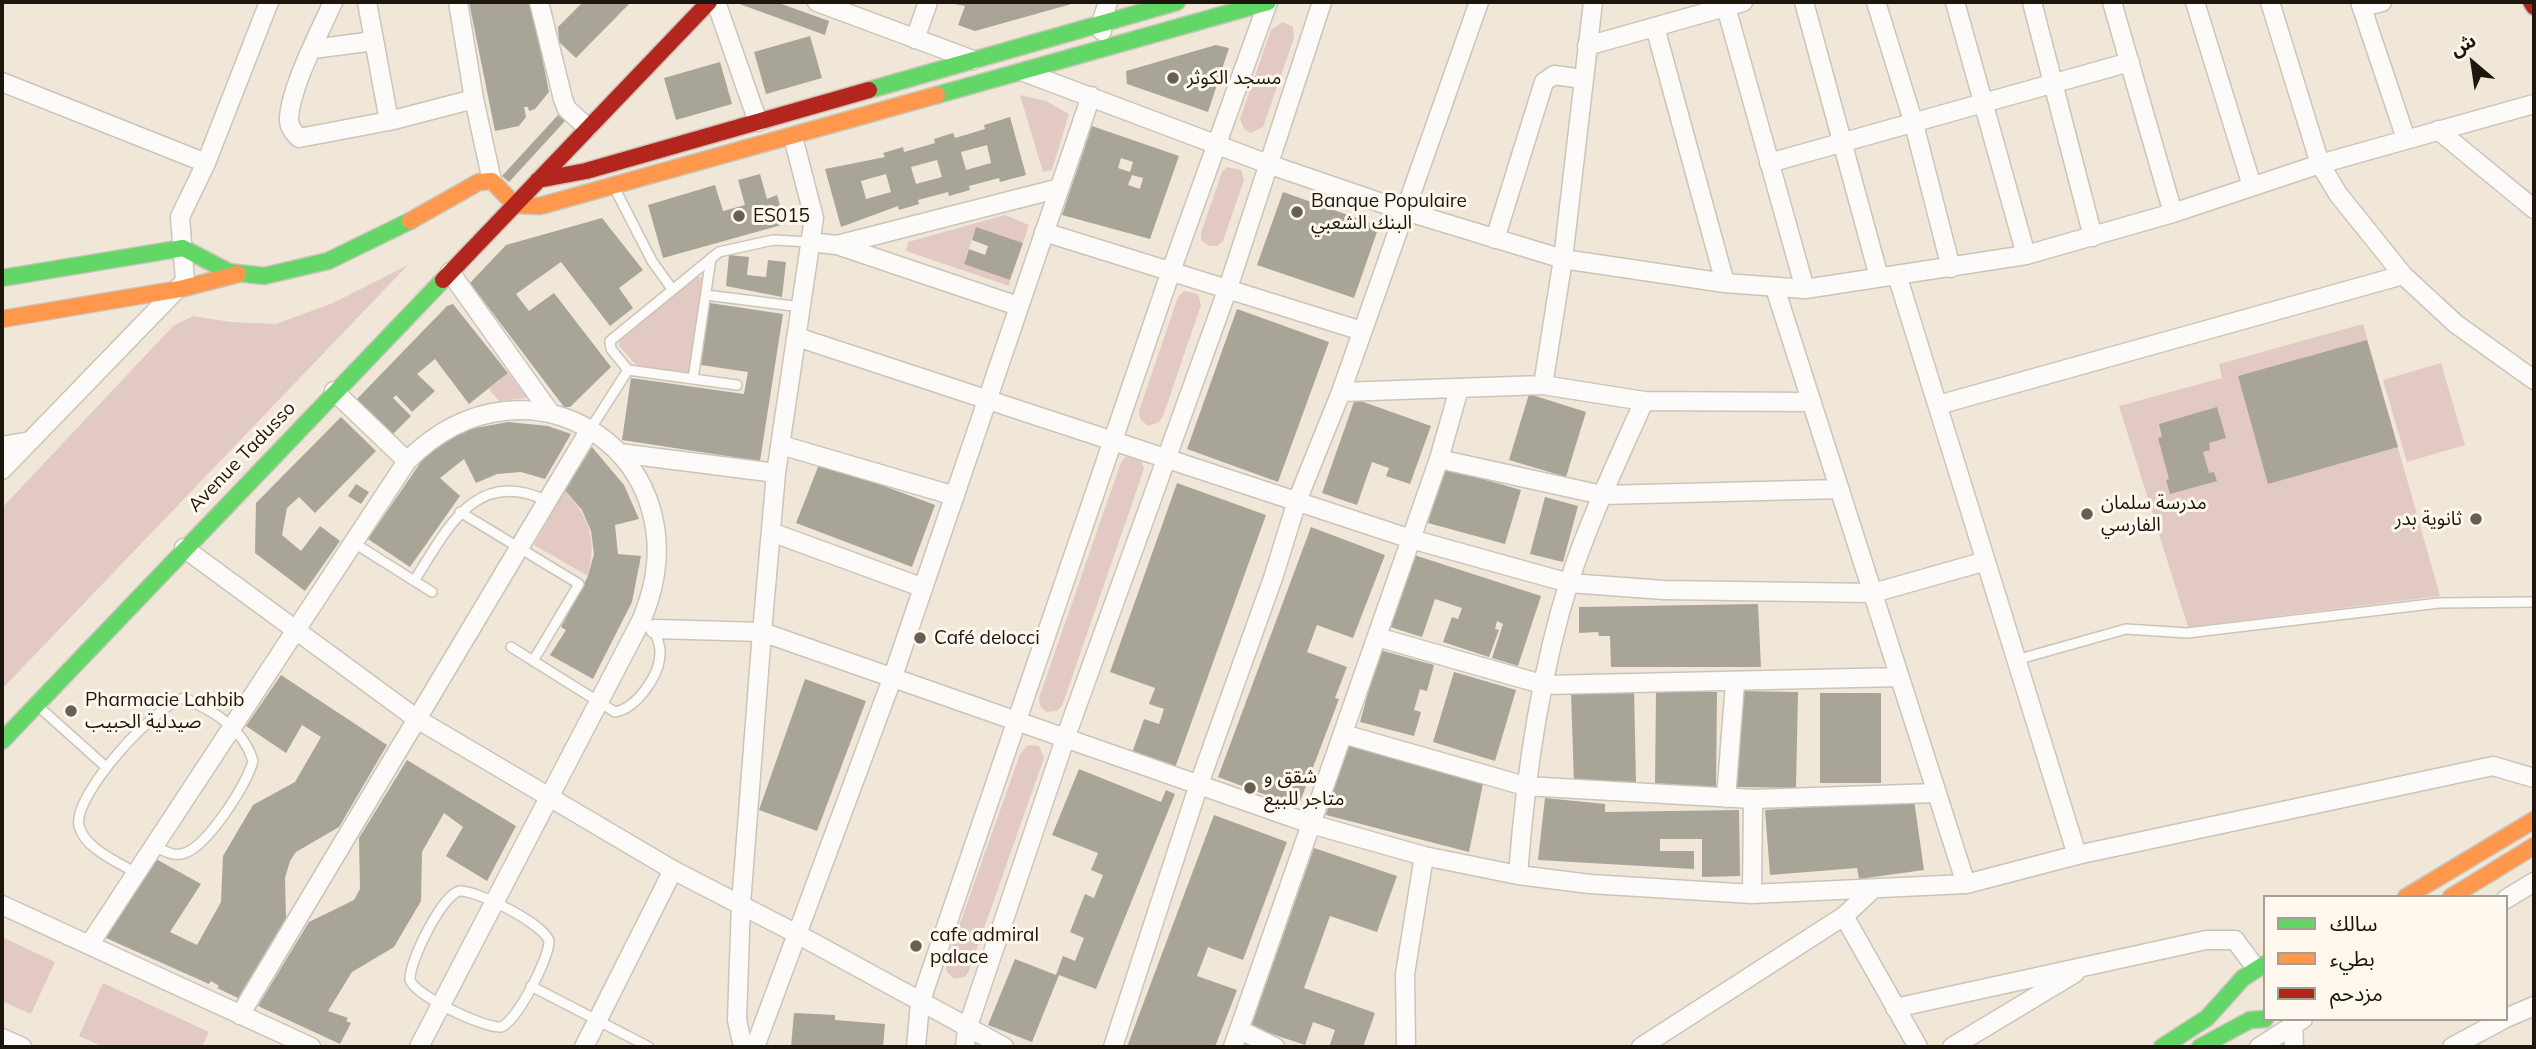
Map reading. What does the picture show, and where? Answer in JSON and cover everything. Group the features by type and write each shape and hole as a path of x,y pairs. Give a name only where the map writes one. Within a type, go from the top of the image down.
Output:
{"street":[{"path":"2,470 180,289 187,273 180,217 206,163 269,2"},
{"path":"333,2 313,49 289,121 292,131 299,138 389,121 474,99"},
{"path":"368,2 389,121"},
{"path":"458,2 474,99 492,181 514,205 540,206 1268,2"},
{"path":"539,2 562,99 567,109 588,128"},
{"name":"Avenue Tadusso","path":"2,741 709,2"},
{"path":"716,2 758,122"},
{"path":"817,2 973,60"},
{"path":"915,38 928,2"},
{"path":"1106,49 1101,23 1108,2"},
{"path":"538,180 586,171 1177,2"},
{"path":"916,1047 920,1003 1171,271 1268,2"},
{"path":"965,1047 967,1028 1065,739 1165,456 1228,288 1322,2"},
{"path":"1113,1047 1199,784 1273,578 1297,501 1340,392 1479,2"},
{"path":"1543,385 1563,259 1593,2"},
{"path":"1804,2 1842,144 1888,276 1938,405 2077,855"},
{"path":"1876,2 1914,124 1951,268"},
{"path":"1955,2 1981,104 2026,255"},
{"path":"2032,2 2093,237"},
{"path":"2112,2 2173,213"},
{"path":"2195,2 2252,186"},
{"path":"2270,2 2320,164 2338,194 2403,275 2456,324 2533,377"},
{"path":"2382,2 2361,5 2406,139"},
{"path":"2532,2 2534,7"},
{"path":"1587,46 1735,4 1769,163 1805,289"},
{"path":"1655,27 1724,283"},
{"path":"313,49 374,41"},
{"path":"1769,163 2130,62"},
{"path":"1024,72 1268,164 1405,211 1563,259 1724,283 1805,289 2026,255 2173,213 2320,164 2534,104"},
{"path":"1495,239 1544,82 1554,75 1583,79"},
{"path":"2,82 206,163"},
{"path":"755,1047 892,679 921,587 955,496 1091,96"},
{"path":"2438,130 2534,209"},
{"path":"743,1047 737,1020 741,904 762,632 776,473 814,218 793,137"},
{"path":"2,278 183,248 205,263 238,274 264,275 333,259 479,182 492,181"},
{"path":"837,245 1060,188"},
{"path":"1044,232 1362,331"},
{"path":"809,242 837,245 1018,306"},
{"path":"450,272 549,411"},
{"path":"2,319 180,289 238,274"},
{"path":"1938,405 2403,275"},
{"path":"1775,288 1966,884"},
{"path":"797,337 1115,439 1411,539 1569,583 1664,590 1872,593 1986,561"},
{"path":"1340,392 1543,385 1644,401 1812,402"},
{"path":"1275,1047 1237,1039 1439,459 1459,388"},
{"path":"334,391 407,461"},
{"path":"1518,875 1525,786 1569,583 1602,495 1644,401"},
{"path":"89,945 407,461 442,432 482,414 512,410 549,411 589,431 620,453 644,488 657,529 656,578 648,625 597,703 419,1047"},
{"path":"240,1015 589,431"},
{"path":"2,446 30,441"},
{"path":"781,445 955,496"},
{"path":"620,453 776,473"},
{"path":"1439,459 1602,495 1839,489"},
{"path":"771,533 921,587"},
{"path":"184,548 417,719 673,870 799,934 1003,1047"},
{"path":"648,625 762,632 1311,824 1424,856 1518,875 1590,884 1752,894 1871,891 1966,884 2077,855 2493,766 2534,778"},
{"path":"1377,637 1545,685 1899,677"},
{"path":"1726,798 1735,682"},
{"path":"1343,734 1525,786 1753,799 1937,793"},
{"path":"1752,894 1753,799"},
{"path":"2409,895 2534,820"},
{"path":"2454,895 2534,846"},
{"path":"1406,1047 1405,974 1424,856"},
{"path":"584,1047 673,870"},
{"path":"2508,898 2534,882"},
{"path":"1641,1047 1844,916 1871,891"},
{"path":"2,905 311,1047"},
{"path":"1844,916 1918,1047"},
{"path":"1895,1008 2220,939 2235,940 2255,970"},
{"path":"1952,1047 2088,965"},
{"path":"2255,970 2242,1001 2262,1018"},
{"path":"2162,1047 2206,1019 2255,970"},
{"path":"2508,1018 2534,1006"},
{"path":"2260,1047 2262,1018"},
{"path":"2200,1047 2262,1018"},
{"path":"2260,1047 2296,1021"},
{"path":"2294,1047 2296,1021"},
{"path":"2452,1047 2474,1040 2502,1021"},
{"path":"2,1038 22,1047"}],"lane":[{"path":"614,187 652,261 672,289"},
{"path":"737,385 628,370 611,349 612,337 719,252 774,240 809,242"},
{"path":"693,379 711,258"},
{"path":"706,295 801,307"},
{"path":"589,431 628,370"},
{"path":"414,581 460,512 482,497 502,491 524,492 547,501"},
{"path":"460,512 579,584 533,661"},
{"path":"354,543 432,592"},
{"path":"2016,660 2126,629 2186,633 2439,603 2534,602"},
{"path":"511,647 615,712 642,693 658,668 660,651 648,625"},
{"path":"136,873 98,849 80,828 80,815 106,767 151,717 175,700 184,698 206,707 233,727 246,742 253,761 243,785 210,832 187,853 170,855 154,846"},
{"path":"36,705 106,767"},
{"path":"466,891 538,926 548,935 549,948 531,986 516,1017 501,1027 489,1026 417,991 410,972 443,902 453,893 466,891"},
{"path":"531,986 649,1047"}],"shaded area":[{"path":"1283,22 1293,27 1294,38 1263,127 1250,133 1244,129 1240,119 1271,30"},
{"path":"1020,95 1046,101 1069,114 1052,170 1043,172"},
{"path":"1227,167 1241,170 1244,180 1223,241 1217,246 1209,246 1201,240 1201,233 1222,172"},
{"path":"1005,215 1029,225 1023,243 976,227 964,263 1010,280 1009,286 906,251 908,242"},
{"path":"408,265 2,689 2,508 173,326 193,316 231,322 276,324 333,303"},
{"path":"695,277 701,277 703,281 690,370 683,375 637,366 619,346 620,337"},
{"path":"1184,291 1198,294 1201,305 1163,416 1159,422 1148,426 1140,419 1139,411 1178,297"},
{"path":"2363,324 2440,596 2188,627 2119,406 2222,378 2219,364"},
{"path":"2441,363 2465,445 2407,462 2383,380"},
{"path":"508,373 526,398 499,401 489,389"},
{"path":"1131,455 1141,459 1144,469 1062,706 1057,711 1046,712 1040,706 1039,698 1120,465 1124,458"},
{"path":"565,490 586,520 589,530 592,551 588,576 534,545"},
{"path":"1028,745 1039,746 1044,758 969,971 965,977 954,979 946,971 946,963 1020,754"},
{"path":"2,937 55,962 31,1014 2,1001"},
{"path":"103,983 209,1032 202,1047 104,1047 79,1036"}],"building":[{"path":"469,2 531,2 549,92 535,109 529,111 528,107 524,107 526,117 519,126 495,131"},
{"path":"583,2 631,2 576,58 559,42 558,27"},
{"path":"734,2 776,2 829,21 825,35"},
{"path":"944,2 1075,3 975,31 958,25 965,6"},
{"path":"810,36 822,78 766,94 754,52"},
{"name":"مسجد الكوثر","path":"1216,45 1229,48 1208,112 1127,84 1126,71"},
{"path":"720,62 732,104 676,120 664,78"},
{"path":"558,115 565,121 509,182 502,176"},
{"path":"1010,117 1026,175 1000,182 999,178 969,186 970,190 949,196 948,192 918,200 919,204 899,210 898,206 841,227 825,169 885,157 883,153 903,147 904,152 935,143 934,139 953,133 955,138 985,129 984,125","holes":["987,145 991,163 966,170 961,152","937,160 942,177 916,184 911,167","886,174 891,192 866,199 861,181"]},
{"path":"1092,126 1179,156 1150,239 1062,215","holes":["1121,158 1133,162 1130,172 1118,168","1132,175 1143,178 1140,189 1128,185"]},
{"path":"760,174 767,199 777,195 785,224 663,258 648,205 715,185 723,211 745,205 738,180"},
{"path":"1283,192 1379,226 1354,298 1257,265"},
{"path":"602,218 643,270 619,288 633,308 610,326 561,262 516,294 529,311 554,293 611,367 570,407 564,407 470,283 506,245"},
{"path":"976,227 1023,243 1010,280 964,264 969,249 985,255 988,246 972,240"},
{"path":"729,255 749,257 747,275 766,277 768,260 786,262 782,297 726,286"},
{"path":"710,303 783,314 760,461 622,440 631,378 744,394 748,372 701,365"},
{"path":"453,304 508,373 469,404 435,359 417,374 435,391 412,412 396,395 393,398 411,416 393,434 356,400 447,306"},
{"path":"1237,309 1329,342 1278,482 1187,449"},
{"path":"2367,340 2398,447 2268,484 2238,376"},
{"path":"1529,394 1586,412 1566,477 1509,460"},
{"path":"1355,399 1431,426 1410,484 1386,476 1389,468 1372,462 1357,505 1322,493"},
{"path":"2217,407 2226,438 2209,443 2210,450 2203,452 2209,473 2214,472 2217,481 2170,494 2166,480 2169,479 2158,438 2162,437 2159,424"},
{"path":"341,417 376,451 315,513 299,497 287,508 282,535 301,551 320,526 340,541 305,591 255,553 256,503"},
{"path":"508,422 548,426 571,434 545,479 521,472 497,474 476,483 464,459 440,478 460,496 410,567 368,539 423,459 452,436 470,429"},
{"path":"592,447 624,485 639,519 615,525 618,554 641,556 632,602 593,679 550,655 566,630 561,627 588,576 594,554 591,531 582,510 565,490"},
{"path":"820,462 935,505 912,567 796,523"},
{"path":"1444,468 1521,490 1505,544 1428,523"},
{"path":"1177,483 1266,515 1175,768 1132,753 1144,719 1159,724 1164,709 1149,704 1155,688 1110,672"},
{"path":"356,484 369,492 361,504 348,496"},
{"path":"1545,497 1578,506 1563,562 1530,554"},
{"path":"1311,527 1385,555 1353,638 1317,625 1307,652 1347,667 1335,698 1339,699 1298,807 1218,777"},
{"path":"1414,555 1541,596 1518,666 1492,658 1503,624 1497,621 1495,629 1499,630 1489,657 1443,642 1452,617 1458,619 1462,608 1435,599 1422,637 1390,627"},
{"path":"1758,604 1761,667 1611,667 1610,636 1599,636 1598,632 1579,633 1579,607"},
{"path":"1380,650 1434,665 1427,691 1420,689 1414,710 1421,712 1414,736 1360,722"},
{"path":"1454,672 1516,690 1495,761 1433,742"},
{"path":"281,675 387,745 339,827 296,852 290,861 285,878 286,918 238,998 217,988 219,986 211,981 209,984 106,938 156,859 201,884 170,932 197,945 221,902 223,856 253,805 295,782 321,737 302,725 286,753 246,726"},
{"path":"805,679 866,701 817,831 759,810"},
{"path":"1634,690 1636,782 1574,784 1571,692"},
{"path":"1656,691 1717,692 1716,787 1655,787"},
{"path":"1739,691 1798,692 1796,788 1737,787"},
{"path":"1820,693 1881,693 1881,783 1820,783"},
{"path":"1347,741 1484,779 1469,852 1326,815"},
{"path":"407,760 516,826 487,881 446,856 463,827 444,813 422,852 421,901 394,947 352,972 328,1011 348,1018 346,1021 351,1023 340,1044 258,1006 309,922 354,900 360,889 359,838"},
{"path":"1079,769 1161,802 1166,790 1175,794 1096,989 1059,975 1032,1042 988,1025 1015,959 1056,975 1063,956 1075,961 1084,938 1070,932 1085,894 1094,898 1103,875 1091,870 1098,853 1052,835"},
{"path":"1545,798 1605,804 1605,812 1739,810 1740,876 1702,877 1702,839 1660,839 1660,851 1694,851 1694,869 1538,860"},
{"path":"1914,800 1924,870 1859,879 1857,868 1770,875 1765,810"},
{"path":"1214,815 1287,842 1243,960 1208,947 1197,976 1237,990 1215,1047 1127,1047"},
{"path":"1314,848 1397,876 1377,932 1330,916 1304,988 1375,1013 1363,1047 1329,1047 1335,1030 1313,1022 1305,1045 1251,1027"},
{"path":"794,1013 835,1015 835,1020 885,1024 883,1047 791,1047"}],"traffic: fast":[{"path":"869,90 1177,2"},
{"path":"937,95 1268,2"},
{"path":"2,278 183,248 229,272 264,276 328,261 410,221"},
{"path":"2,741 443,280"},
{"path":"2162,1047 2207,1018 2243,978 2263,965"},
{"path":"2200,1047 2250,1020 2263,1019"}],"traffic: slow":[{"path":"410,221 479,182 492,181 515,205 540,206 937,95"},
{"path":"2,319 180,289 238,274"},
{"path":"2409,895 2534,820"},
{"path":"2454,895 2534,846"}],"traffic: jam":[{"path":"443,280 709,2"},
{"path":"2531,2 2534,7"},
{"path":"538,180 586,171 869,90"}],"place":[{"name":"مسجد الكوثر","path":"1173,78"},
{"name":"Banque Populaire البنك الشعبي","path":"1297,212"},
{"name":"ES015","path":"739,216"},
{"name":"مدرسة سلمان الفارسي","path":"2087,514"},
{"name":"ثانوية بدر","path":"2476,519"},
{"name":"Café delocci","path":"920,638"},
{"name":"Pharmacie Lahbib صيدلية الحبيب","path":"71,711"},
{"name":"شقق و متاجر للبيع","path":"1250,788"},
{"name":"cafe admiral palace","path":"916,946"}]}
